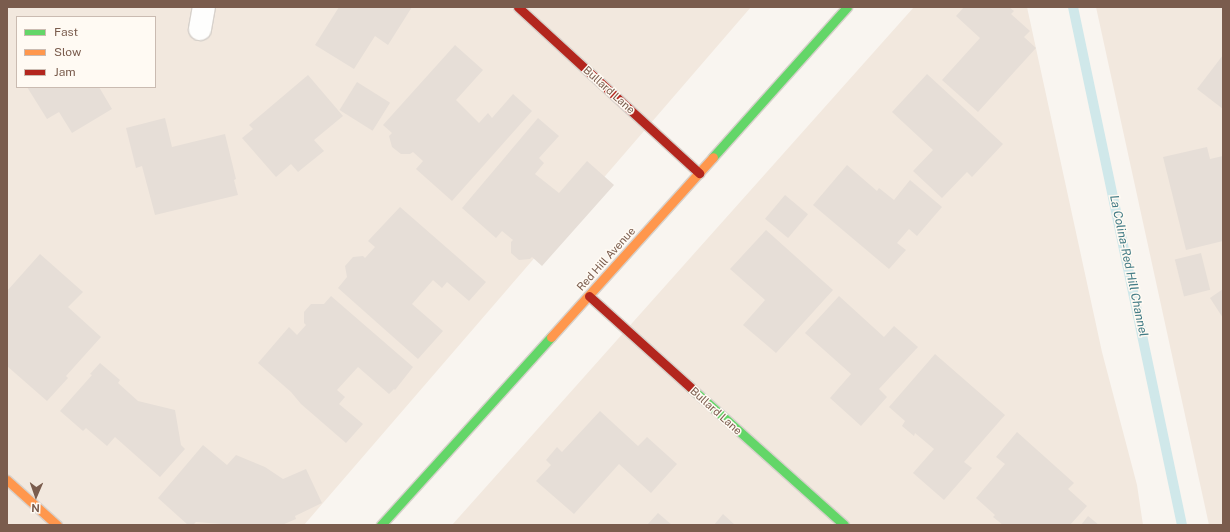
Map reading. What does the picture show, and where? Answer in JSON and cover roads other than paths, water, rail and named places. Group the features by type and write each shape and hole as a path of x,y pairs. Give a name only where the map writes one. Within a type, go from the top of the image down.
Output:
{"main road":[{"name":"Bullard Lane","path":"518,7 699,173"},
{"name":"Red Hill Avenue","path":"381,525 589,296 847,7"},
{"name":"Bullard Lane","path":"589,296 844,525"},
{"path":"7,480 57,525"}],"street":[{"path":"200,29 204,7"}],"waterway":[{"name":"La Colina-Red Hill Channel","path":"1073,7 1182,525"}]}
